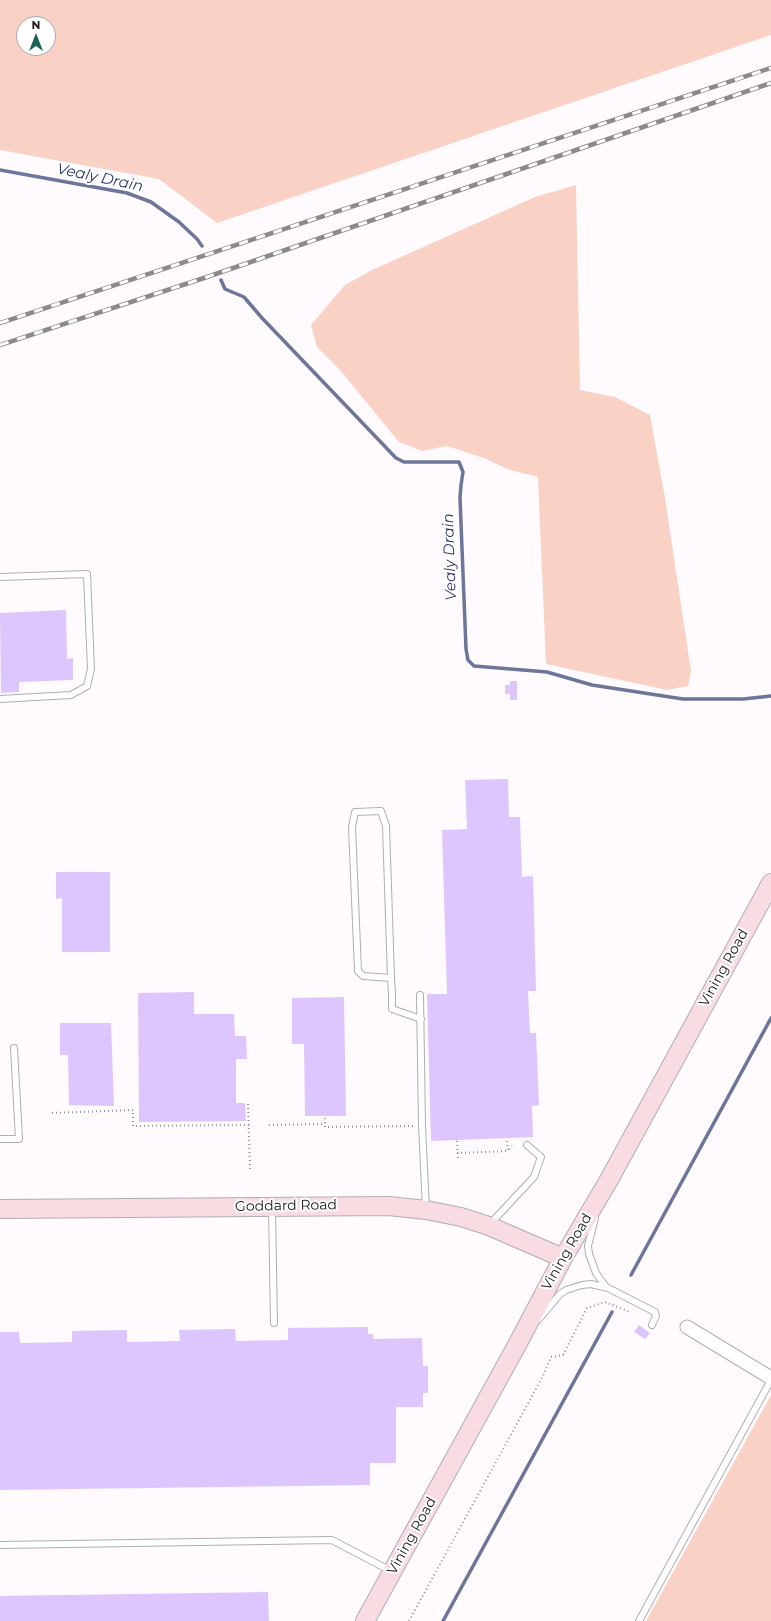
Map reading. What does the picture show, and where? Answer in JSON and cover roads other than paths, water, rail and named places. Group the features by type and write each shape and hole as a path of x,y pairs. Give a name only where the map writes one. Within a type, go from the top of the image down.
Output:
{"main road":[{"name":"Vining Road","path":"365,1621 517,1345 563,1258 601,1193 771,883"},
{"name":"Goddard Road","path":"0,1209 383,1206 426,1210 461,1217 489,1226 563,1258"}],"street":[{"path":"687,1327 771,1379"}],"lane":[{"path":"0,577 87,574 91,669 88,686 70,695 0,699"},
{"path":"391,978 363,976 358,971 352,827 355,812 381,812 386,826 391,978 392,1009 421,1019"},
{"path":"420,995 422,1126 426,1210"},
{"path":"0,1139 19,1139 14,1048"},
{"path":"489,1226 534,1177 541,1157 527,1145"},
{"path":"601,1193 588,1250 590,1260 596,1273 608,1288"},
{"path":"272,1206 274,1323"},
{"path":"517,1345 560,1294 566,1290 582,1285 591,1284 608,1288 655,1312 656,1316 652,1325"},
{"path":"639,1621 771,1379"},
{"path":"0,1545 332,1540 392,1572"}],"waterway":[{"name":"Vealy Drain","path":"0,170 127,193 151,202 179,222 197,239 202,246"},
{"name":"Vealy Drain","path":"221,280 225,289 244,297 262,318 396,458 404,462 459,462 463,472 460,498 466,649 468,660 474,666 547,672 592,685 683,699 743,699 771,696"},
{"path":"631,1275 771,1018"},
{"path":"443,1621 612,1312"}],"railway":[{"path":"0,323 771,68"},
{"path":"0,345 207,277 771,83"}]}
